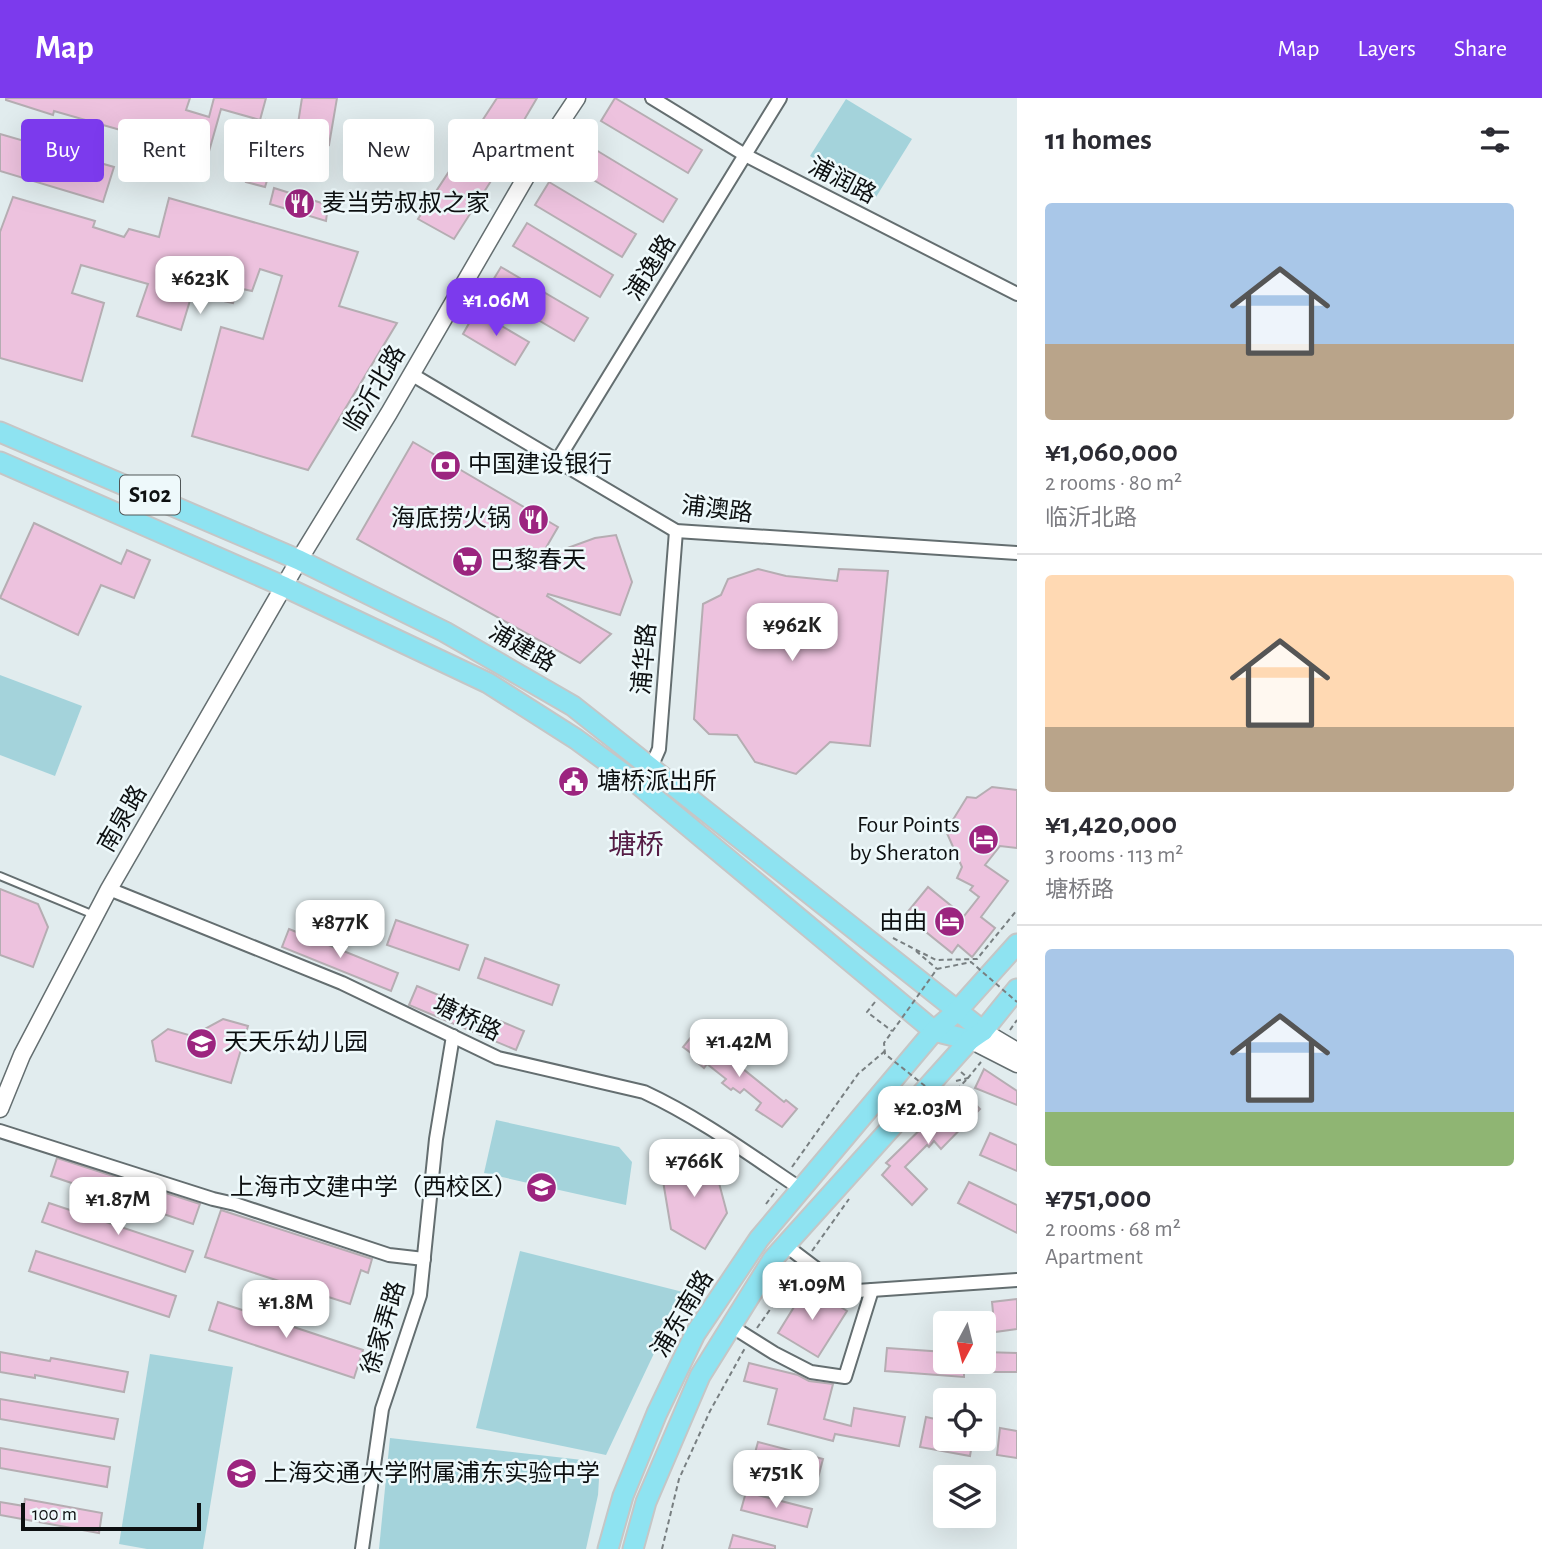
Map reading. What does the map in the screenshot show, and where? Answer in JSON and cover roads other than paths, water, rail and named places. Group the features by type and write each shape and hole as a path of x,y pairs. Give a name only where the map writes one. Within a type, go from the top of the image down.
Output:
{"main road":[{"name":"浦建路","path":"0,432 299,560 445,632 573,706 957,1012 976,1036"},
{"name":"浦建路","path":"0,462 285,587 488,683 576,738 639,785 934,1031"},
{"name":"浦东南路","path":"608,1549 623,1496 657,1413 695,1334 760,1238 934,1031 957,1012 1017,944"},
{"name":"浦东南路","path":"633,1549 646,1502 700,1376 773,1259 1017,989"},
{"path":"934,1031 976,1036"}],"street":[{"name":"临沂北路","path":"299,560 537,158 577,98"},
{"name":"浦润路","path":"652,98 746,155 1017,294"},
{"name":"浦逸路","path":"557,461 780,98"},
{"name":"浦澳路","path":"411,374 676,531 1017,553"},
{"name":"浦华路","path":"639,785 652,768 659,748 676,531"},
{"name":"南泉路","path":"0,1109 22,1055 108,889 299,560"},
{"name":"塘桥路","path":"108,889 342,983 508,1061 644,1093 663,1101 801,1189"},
{"name":"徐家弄路","path":"362,1549 382,1409 417,1303 436,1139 453,1036"},
{"path":"976,1036 990,1051 1017,1064"},
{"path":"976,1036 1017,1051"},
{"path":"0,1131 388,1255 424,1259"},
{"path":"786,1245 834,1282 857,1291 1017,1280"},
{"path":"731,1326 811,1372 845,1377 872,1290"}],"lane":[{"path":"0,876 94,915"}],"place":[{"name":"麦当劳叔叔之家","path":"299,204"},
{"name":"中国建设银行","path":"445,465"},
{"name":"海底捞火锅","path":"534,519"},
{"name":"巴黎春天","path":"467,561"},
{"name":"塘桥派出所","path":"574,782"},
{"name":"Four Points by Sheraton","path":"983,839"},
{"name":"由由","path":"950,922"},
{"name":"天天乐幼儿园","path":"201,1043"},
{"name":"上海市文建中学（西校区）","path":"541,1188"},
{"name":"上海交通大学附属浦东实验中学","path":"241,1474"}],"district":[{"name":"塘桥","path":"636,846"}]}
